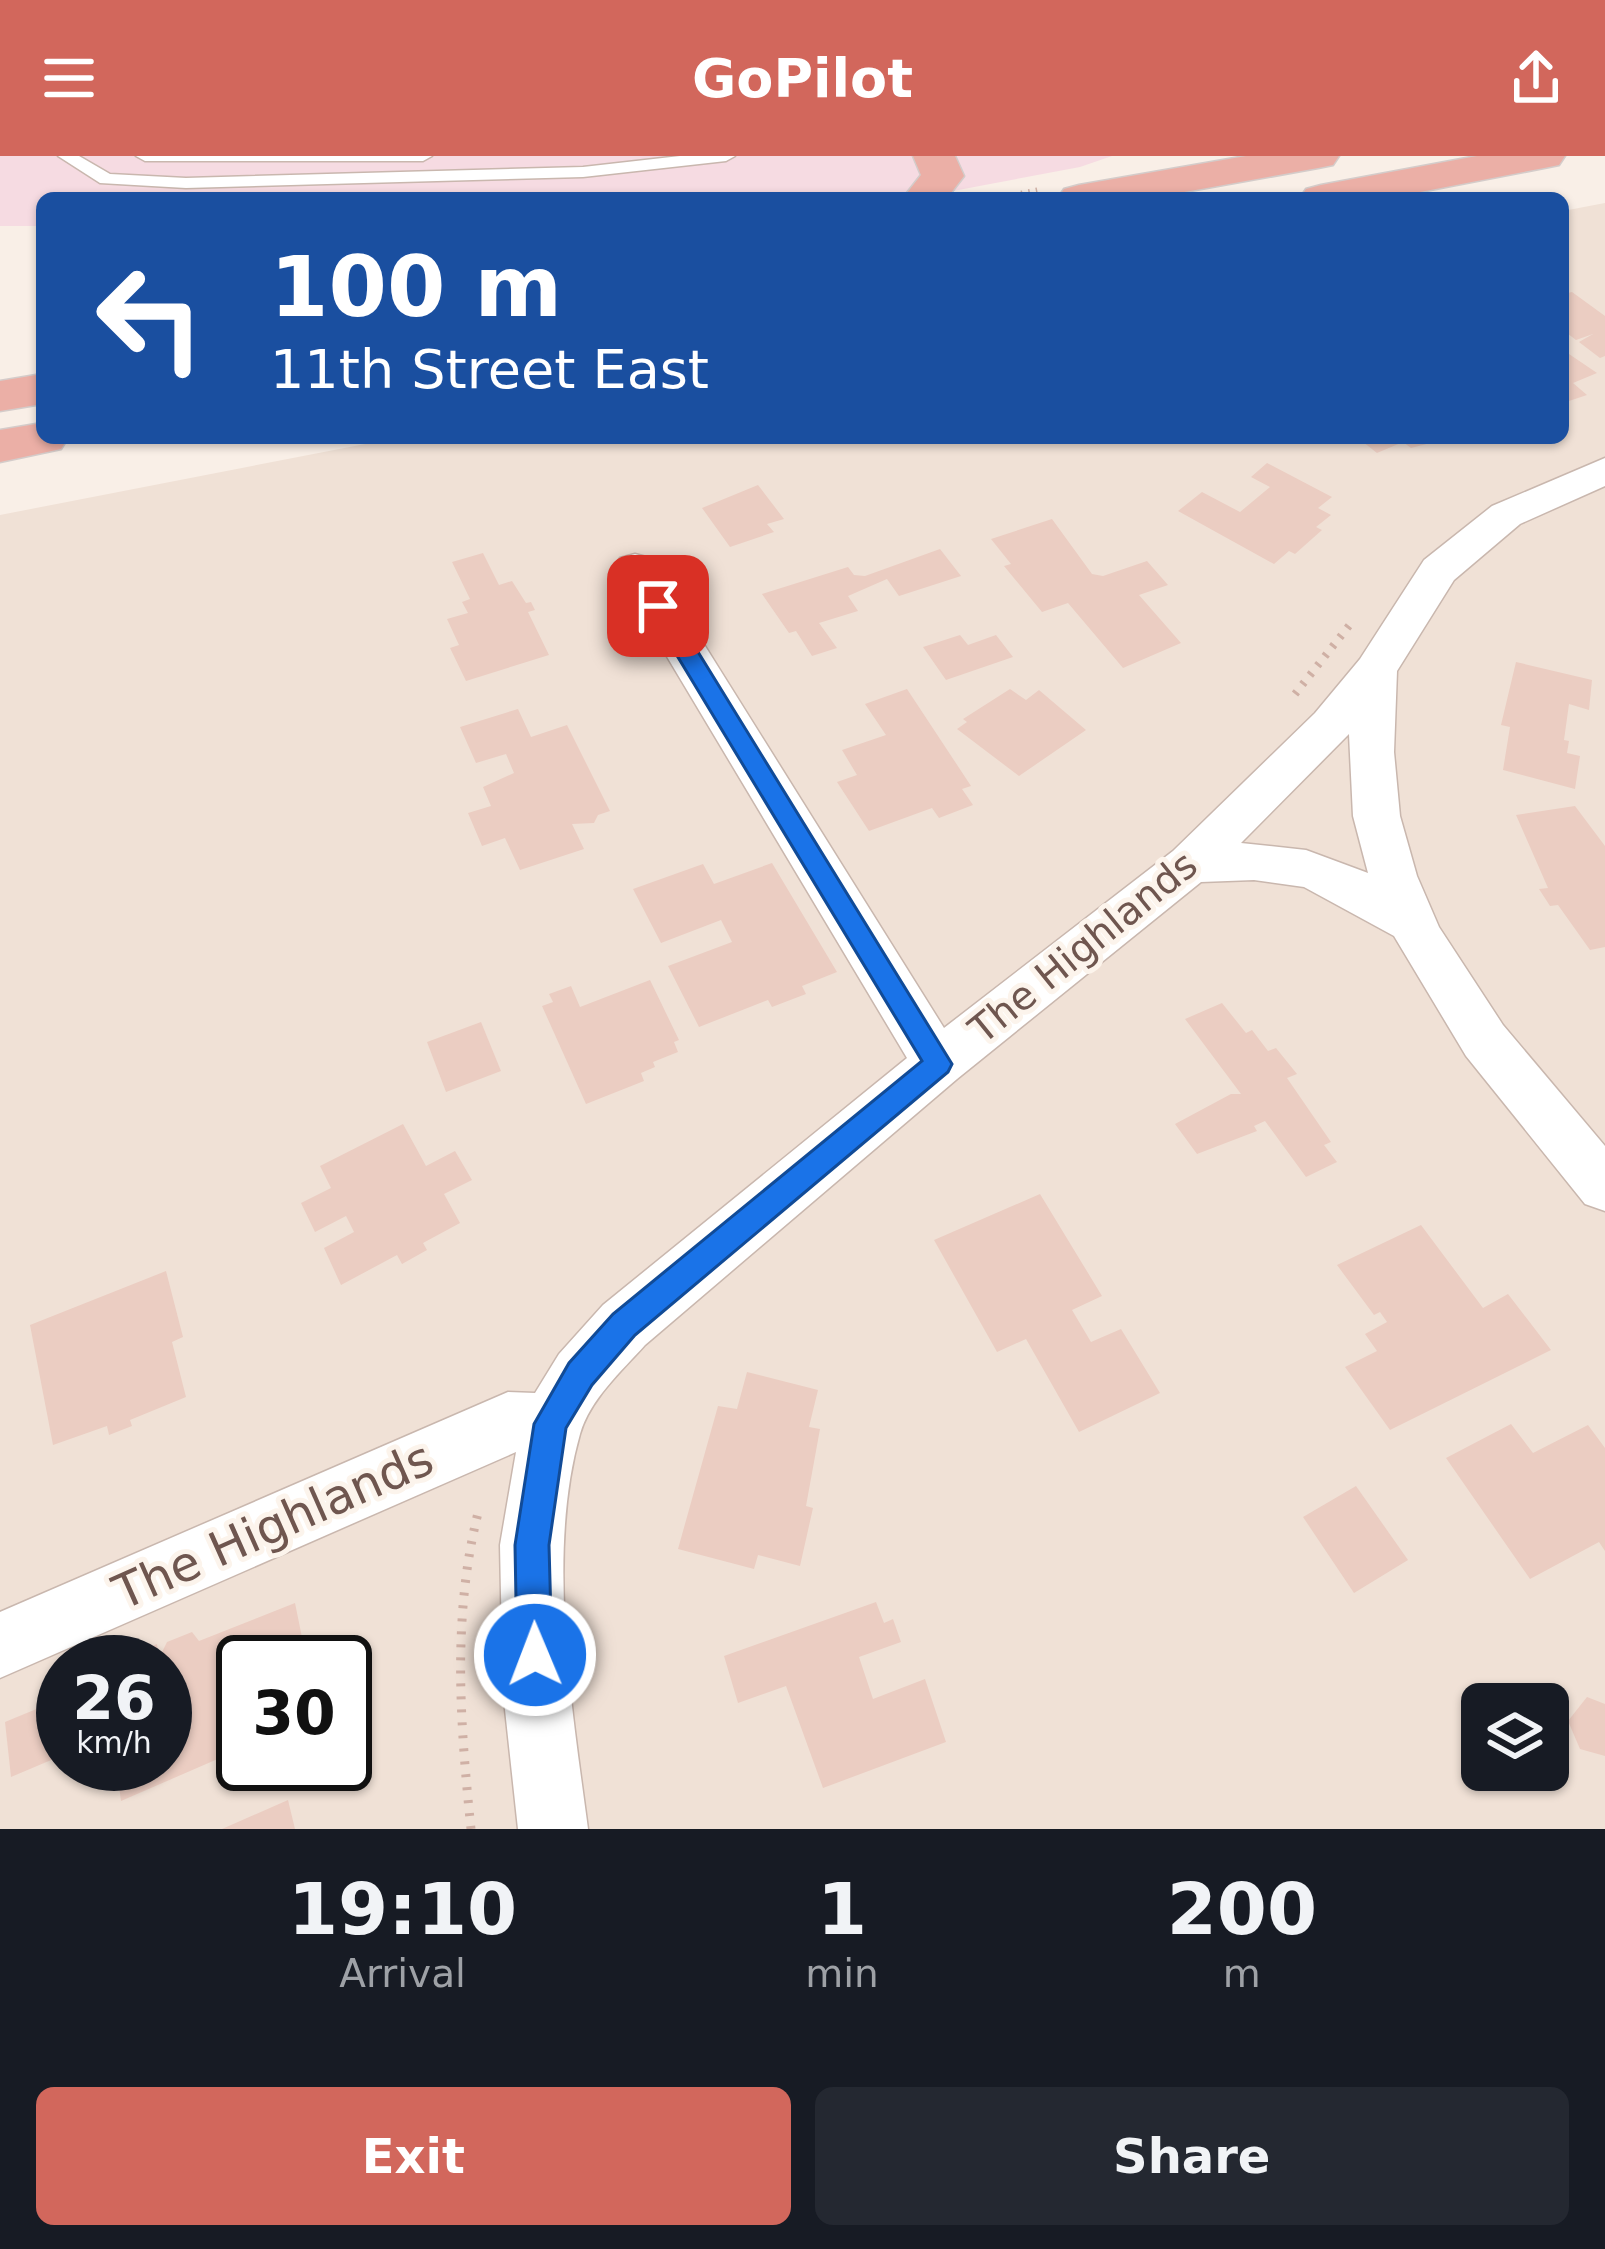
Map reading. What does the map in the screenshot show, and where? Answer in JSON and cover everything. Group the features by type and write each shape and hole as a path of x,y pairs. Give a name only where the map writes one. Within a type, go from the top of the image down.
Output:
{"highway":[{"path":"929,192 943,176 934,156"},
{"path":"1113,192 1318,156"},
{"path":"1353,192 1544,156"},
{"path":"0,396 36,389"},
{"path":"0,446 36,439"}],"street":[{"name":"The Highlands","path":"554,1829 536,1691 532,1545 550,1424 580,1374 624,1325 938,1064 1190,864 1330,725 1376,670 1418,598 1452,559 1506,515 1605,471"},
{"path":"635,568 938,1064"},
{"path":"1376,670 1371,755 1378,816 1409,921 1497,1060 1605,1186"},
{"path":"1190,864 1253,858 1293,862 1340,878 1409,921"},
{"name":"The Highlands","path":"0,1645 508,1422 550,1424"}],"lane":[{"path":"67,156 106,179 186,183 372,178 726,156"},
{"path":"145,156 423,156"},
{"path":"372,178 376,156"}],"shaded area":[{"path":"0,156 1112,156 1080,167 948,192 36,192 36,226 0,226"},
{"path":"1605,203 1605,1829 0,1829 0,515 365,444 1569,444 1569,210"}],"building":[{"path":"1569,293 1605,316 1605,356 1600,358 1579,342 1593,334 1576,340 1569,335"},
{"path":"1569,354 1597,373 1573,383 1587,395 1569,401"},
{"path":"1366,444 1398,444 1377,453"},
{"path":"1267,463 1332,497 1318,508 1331,515 1316,527 1322,530 1295,554 1289,551 1274,564 1178,511 1202,492 1240,512 1270,487 1251,477"},
{"path":"758,485 784,519 767,524 774,532 730,547 702,508"},
{"path":"1052,519 1092,574 1103,576 1147,561 1168,585 1139,595 1181,643 1123,668 1068,603 1042,612 1004,566 1011,564 991,539"},
{"path":"940,549 961,576 899,596 887,579 848,596 858,611 819,623 837,648 812,656 762,594 848,567 854,575 865,576"},
{"path":"483,553 499,585 512,581 526,603 531,602 535,610 528,612 549,655 466,681 450,648 459,645 447,619 468,613 462,602 470,599 452,562"},
{"path":"960,635 968,645 996,635 1013,657 946,680 923,647"},
{"path":"1516,662 1592,680 1589,710 1569,704 1564,740 1569,741 1567,753 1580,756 1575,789 1503,770 1510,727 1501,725"},
{"path":"907,689 971,786 962,789 973,805 939,818 932,808 869,831 837,782 857,775 842,750 886,735 865,704"},
{"path":"1010,689 1026,700 1039,690 1086,730 1019,776 957,729 967,722 963,719"},
{"path":"518,709 531,737 567,725 610,811 598,815 594,823 572,824 584,849 520,870 505,838 482,846 468,813 491,806 483,787 514,773 506,754 476,763 460,727"},
{"path":"1575,806 1605,846 1605,947 1590,950 1558,905 1550,906 1539,889 1548,888 1516,815"},
{"path":"772,863 837,972 802,986 806,994 772,1007 768,1000 699,1027 668,966 732,942 721,920 661,943 633,889 703,864 714,884"},
{"path":"650,980 679,1040 674,1042 678,1052 653,1062 655,1067 641,1073 644,1081 586,1104 542,1006 553,1002 549,994 571,986 580,1007"},
{"path":"1222,1003 1246,1033 1252,1030 1268,1051 1276,1048 1297,1074 1287,1078 1331,1142 1324,1145 1337,1162 1306,1177 1265,1121 1254,1126 1257,1131 1197,1154 1175,1124 1231,1094 1241,1094 1185,1019"},
{"path":"481,1022 501,1071 446,1092 427,1042"},
{"path":"403,1124 426,1166 455,1151 472,1180 444,1194 460,1223 423,1243 427,1250 402,1264 397,1255 341,1285 324,1248 354,1232 346,1216 315,1232 301,1203 331,1188 320,1166"},
{"path":"1040,1194 1102,1296 1072,1310 1091,1342 1121,1329 1160,1393 1079,1432 1026,1339 997,1352 934,1240"},
{"path":"1421,1225 1483,1308 1508,1294 1551,1350 1390,1430 1345,1367 1377,1351 1365,1334 1387,1322 1380,1312 1374,1315 1337,1265"},
{"path":"166,1271 183,1337 172,1342 186,1397 130,1420 132,1426 109,1435 107,1426 53,1445 30,1325"},
{"path":"747,1372 818,1390 809,1427 820,1429 806,1506 813,1508 800,1566 758,1555 754,1569 678,1549 718,1406 737,1409"},
{"path":"1511,1424 1533,1453 1588,1425 1605,1448 1605,1551 1599,1542 1530,1579 1446,1458"},
{"path":"1356,1486 1408,1560 1354,1593 1303,1517"},
{"path":"876,1602 884,1623 893,1619 901,1642 859,1657 873,1699 925,1679 946,1742 823,1788 786,1686 738,1703 724,1656"},
{"path":"295,1603 302,1635 216,1635 216,1760 192,1770 192,1635 184,1635 192,1632 199,1641"},
{"path":"1587,1697 1605,1704 1605,1756 1580,1749 1569,1720"},
{"path":"36,1709 36,1766 11,1777 5,1722"},
{"path":"120,1791 144,1791 121,1801"},
{"path":"288,1800 295,1829 222,1829"}],"route":[{"path":"535,1655 532,1545 550,1424 580,1374 624,1325 938,1064 658,606"}]}
